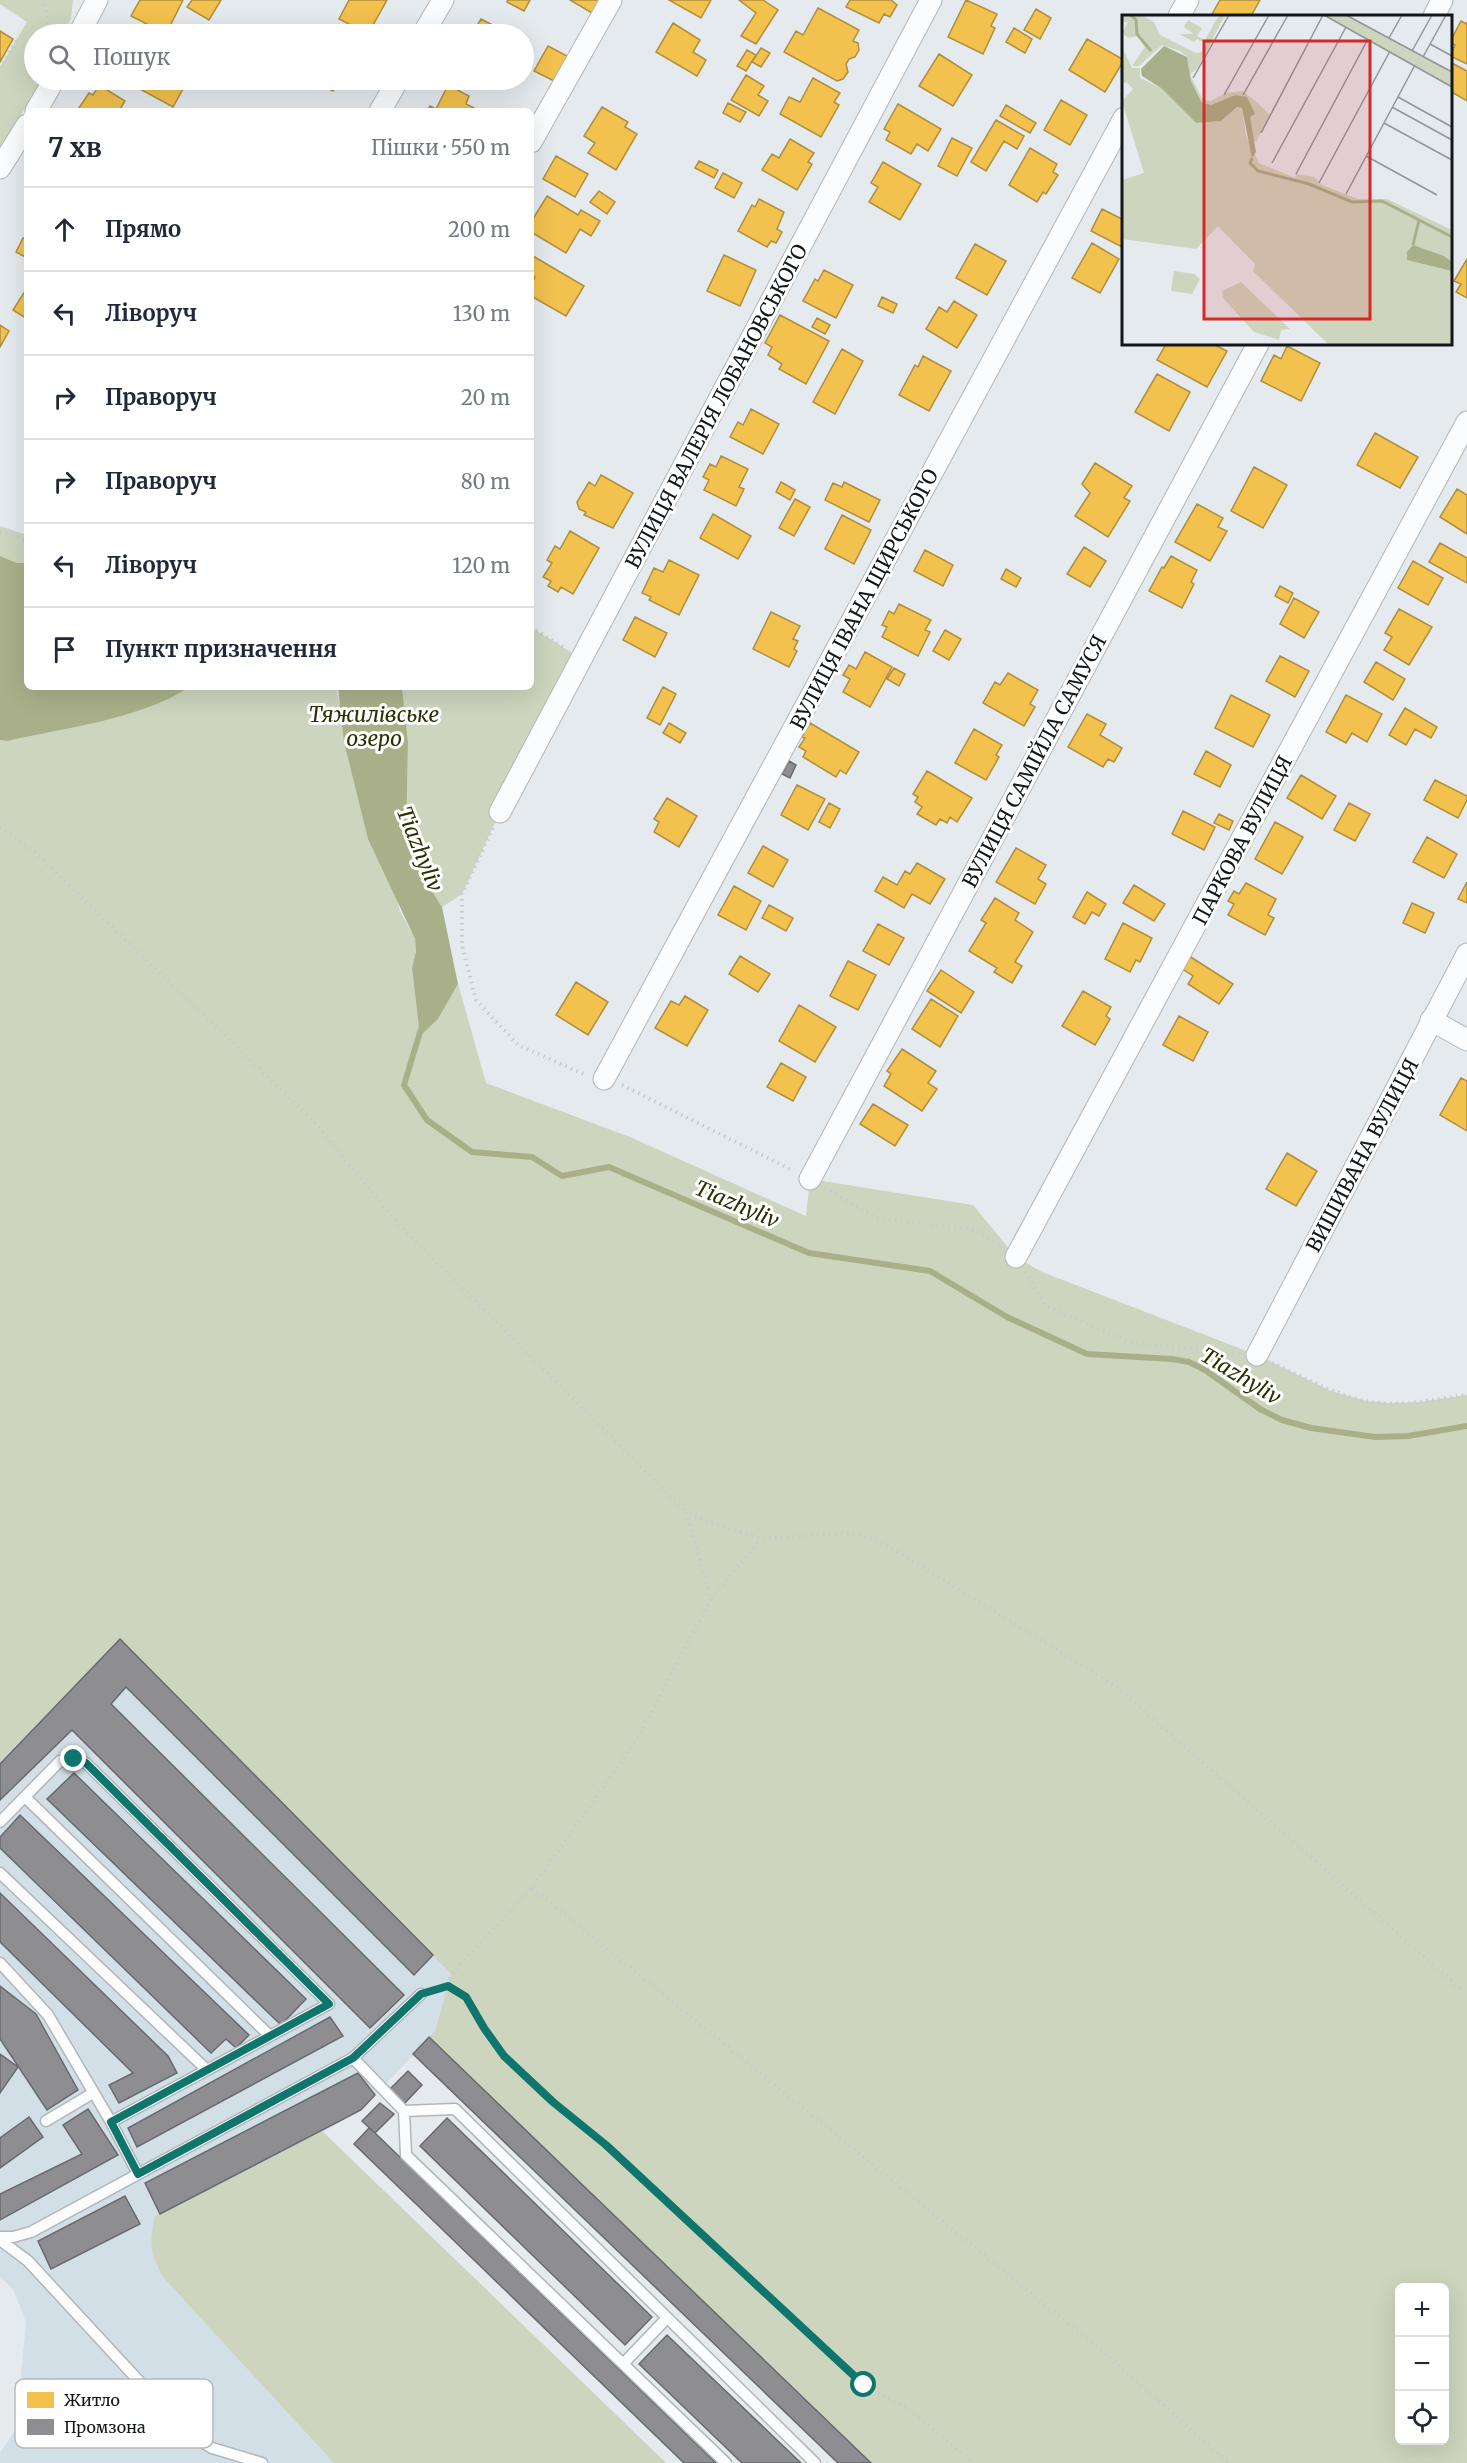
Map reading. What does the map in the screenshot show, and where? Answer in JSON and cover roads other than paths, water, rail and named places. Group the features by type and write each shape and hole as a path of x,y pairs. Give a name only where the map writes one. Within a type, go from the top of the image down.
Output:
{"street":[{"path":"85,24 98,0"},
{"path":"429,24 442,0"},
{"path":"534,137 611,0"},
{"name":"ВУЛИЦЯ ВАЛЕРІЯ ЛОБАНОВСЬКОГО","path":"500,813 931,0"},
{"path":"1180,15 1188,0"},
{"path":"1434,15 1442,0"},
{"path":"38,108 48,90"},
{"path":"382,108 392,90"},
{"name":"ВУЛИЦЯ ІВАНА ЩИРСЬКОГО","path":"604,1079 1122,122"},
{"path":"0,168 24,130"},
{"name":"ВУЛИЦЯ САМІЙЛА САМУСЯ","path":"810,1179 1257,345"},
{"name":"ПАРКОВА ВУЛИЦЯ","path":"1016,1257 1467,422"},
{"name":"ВИШИВАНА ВУЛИЦЯ","path":"1257,1355 1467,954"},
{"path":"1431,1020 1467,1040"}],"lane":[{"path":"0,1822 60,1761 74,1759 86,1763 329,2004 111,2122"},
{"path":"25,1797 270,2036"},
{"path":"0,1873 207,2070"},
{"path":"0,1963 48,2015 111,2122 138,2174"},
{"path":"0,2238 31,2232 353,2058 421,1994"},
{"path":"353,2058 404,2111 406,2155 726,2463"},
{"path":"46,2121 93,2093"},
{"path":"404,2111 455,2109 815,2463"},
{"path":"0,2238 28,2261 137,2379"},
{"path":"623,2364 667,2318"},
{"path":"212,2448 262,2463"}],"water":[{"path":"0,556 17,563 24,563 24,690 184,690 170,698 126,715 8,741 0,740"},
{"name":"Тяжилівське озеро","path":"338,690 402,690 408,742 406,841 413,861 442,907 458,984 438,1019 420,1036 412,968 416,951 415,939 368,839 344,742"}],"waterway":[{"name":"Tiazhyliv","path":"421,1029 404,1085 427,1120 472,1152 532,1157 562,1176 609,1167 809,1253 930,1271 1007,1317 1087,1354 1189,1362 1205,1370 1260,1409 1282,1420 1311,1428 1375,1437 1408,1436 1467,1426"}]}
